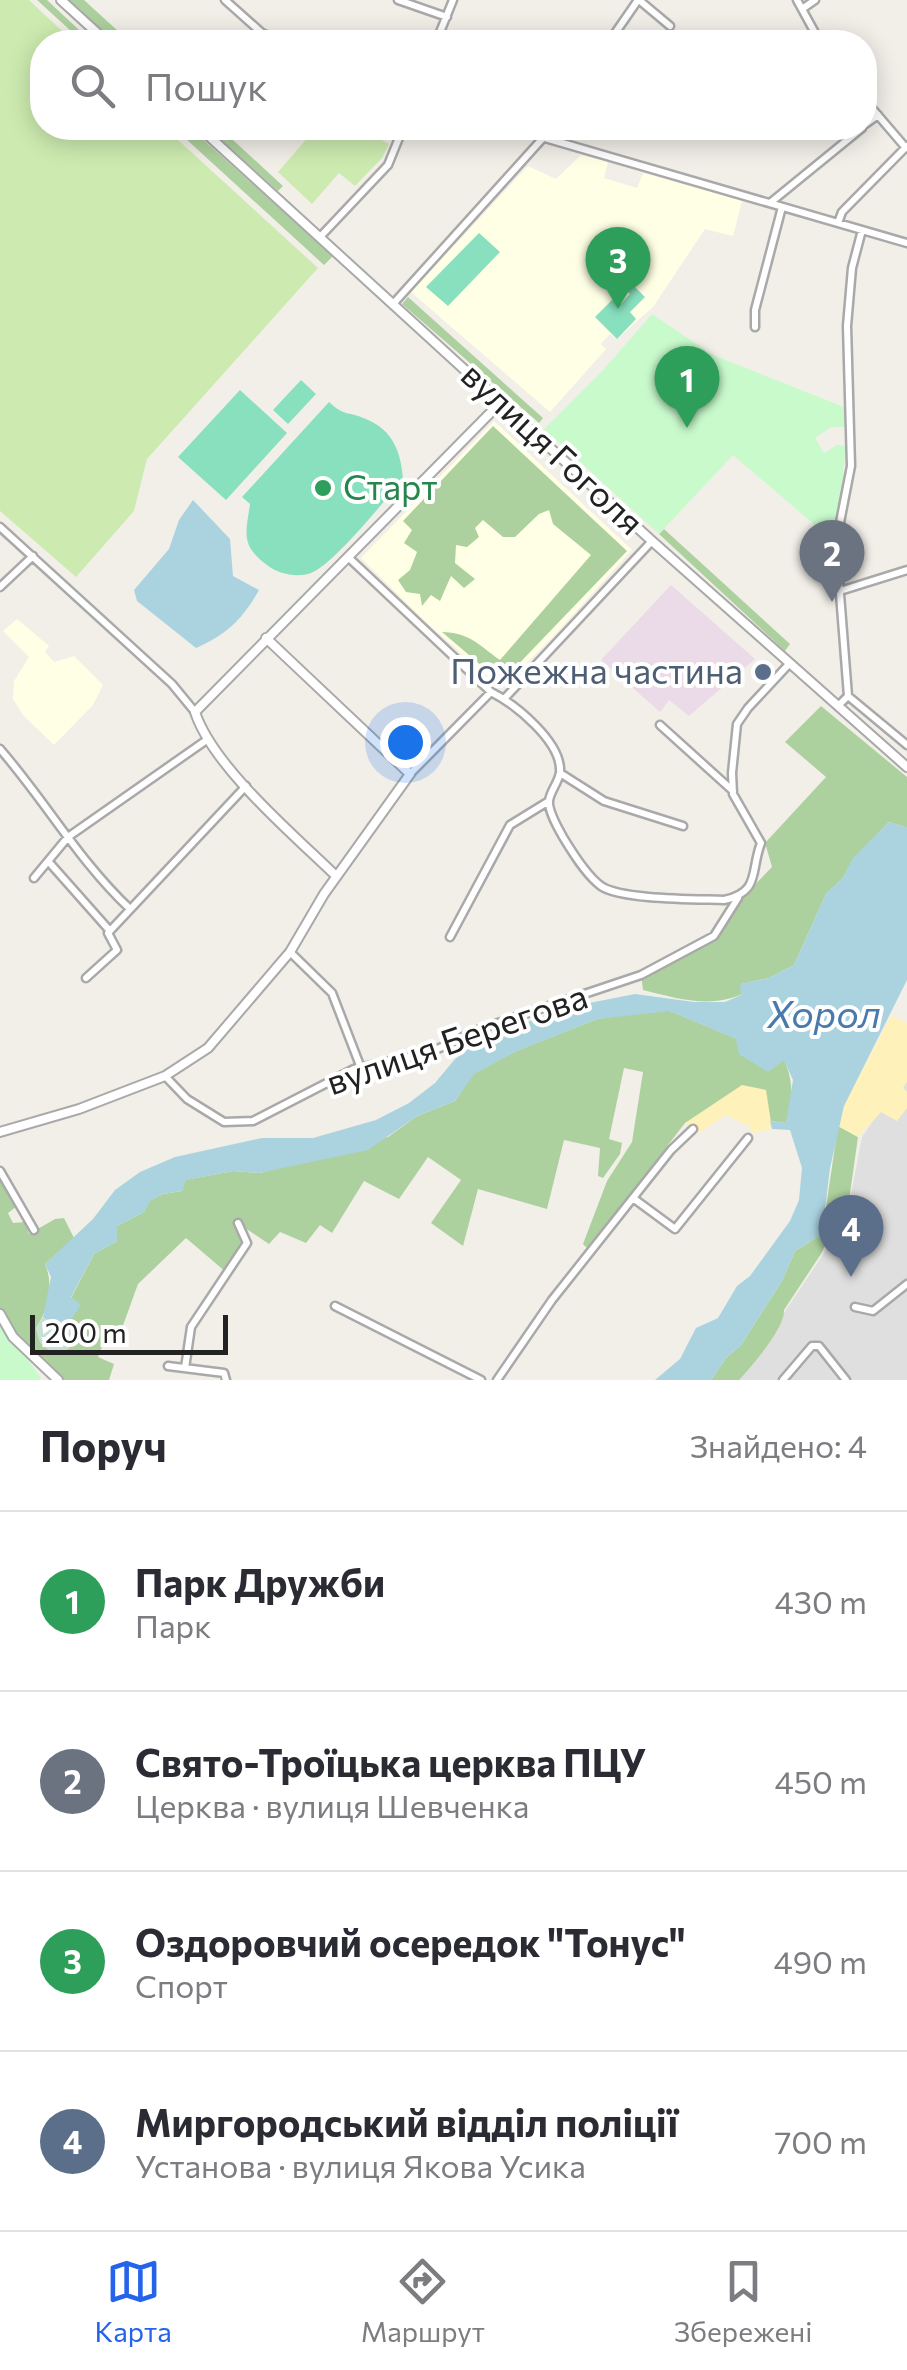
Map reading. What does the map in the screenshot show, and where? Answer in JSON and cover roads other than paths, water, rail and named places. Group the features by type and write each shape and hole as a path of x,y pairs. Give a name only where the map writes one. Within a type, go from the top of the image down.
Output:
{"street":[{"path":"61,0 95,30"},
{"path":"226,0 260,30"},
{"path":"398,0 446,17"},
{"path":"441,30 454,0"},
{"path":"618,30 639,0 670,26"},
{"path":"797,0 813,30"},
{"path":"802,9 816,0"},
{"path":"838,223 842,212 906,147 878,115"},
{"name":"вулиця Гоголя","path":"213,140 652,541 907,767"},
{"path":"320,237 388,165 398,140"},
{"path":"392,304 543,140"},
{"path":"552,140 907,243"},
{"path":"770,203 846,140"},
{"path":"755,327 755,310 782,206"},
{"path":"862,230 852,268 848,326 851,466 836,543 848,696 907,745"},
{"path":"195,712 502,402"},
{"path":"0,527 172,684 195,712 208,740 246,786 336,876"},
{"path":"504,699 652,541"},
{"path":"0,586 33,556"},
{"path":"348,557 492,692 542,732 559,760 560,773 549,801 510,826 450,937"},
{"path":"840,591 907,570"},
{"path":"266,638 410,774"},
{"path":"733,791 737,724 790,664"},
{"path":"0,1132 79,1109 165,1076 208,1048 290,952 336,876 410,774 492,692"},
{"path":"838,706 848,696"},
{"path":"660,725 733,791"},
{"path":"34,878 68,837 208,740"},
{"path":"0,749 40,796 97,878 130,910"},
{"path":"560,773 604,801 683,826"},
{"path":"86,978 117,950 108,933 246,786"},
{"name":"вулиця Берегова","path":"165,1076 187,1099 224,1122 253,1121 361,1068 429,1053 480,1030 641,975 714,936 738,897 752,886 761,843 733,791"},
{"path":"549,801 556,826 569,848 602,886 674,898 738,897"},
{"path":"48,861 110,931"},
{"path":"290,952 332,992 361,1068"},
{"path":"498,1380 552,1300 671,1150 693,1130"},
{"path":"633,1198 675,1229 748,1138"},
{"path":"0,1171 34,1230"},
{"path":"185,1368 190,1327 247,1243 238,1223"},
{"path":"854,1307 873,1312 907,1284"},
{"path":"336,1306 481,1380"},
{"path":"0,1314 14,1336 58,1380"},
{"path":"783,1380 812,1346 819,1346 846,1380"},
{"path":"168,1366 224,1374 226,1380"}],"water":[{"path":"193,500 230,539 233,576 259,590 233,625 196,648 137,601 134,590 169,549 179,520"},
{"name":"Хорол","path":"889,822 907,828 907,980 844,1106 830,1168 822,1234 795,1251 782,1281 741,1345 711,1380 655,1380 680,1359 696,1328 718,1318 737,1286 750,1276 790,1221 799,1200 802,1168 790,1130 772,1129 770,1121 786,1123 793,1080 784,1060 768,1072 739,1054 736,1039 670,1011 597,1019 515,1052 474,1074 455,1101 417,1116 368,1150 259,1173 233,1171 186,1180 182,1191 150,1201 144,1212 117,1226 117,1241 94,1254 71,1297 81,1305 69,1322 55,1326 43,1317 51,1277 45,1264 93,1219 115,1190 140,1172 175,1157 262,1138 313,1138 376,1120 409,1103 435,1083 455,1059 482,1038 569,1007 635,994 694,1002 725,1002 741,995 740,984 769,978 794,965 826,894 843,878 853,858"}],"place":[{"name":"Оздоровчий осередок \"Тонус\"","path":"618,309"},
{"name":"Парк Дружби","path":"687,428"},
{"name":"Старт","path":"323,488"},
{"name":"Свято-Троїцька церква ПЦУ","path":"832,602"},
{"name":"Пожежна частина","path":"763,672"},
{"name":"Миргородський відділ поліції","path":"851,1277"}]}
